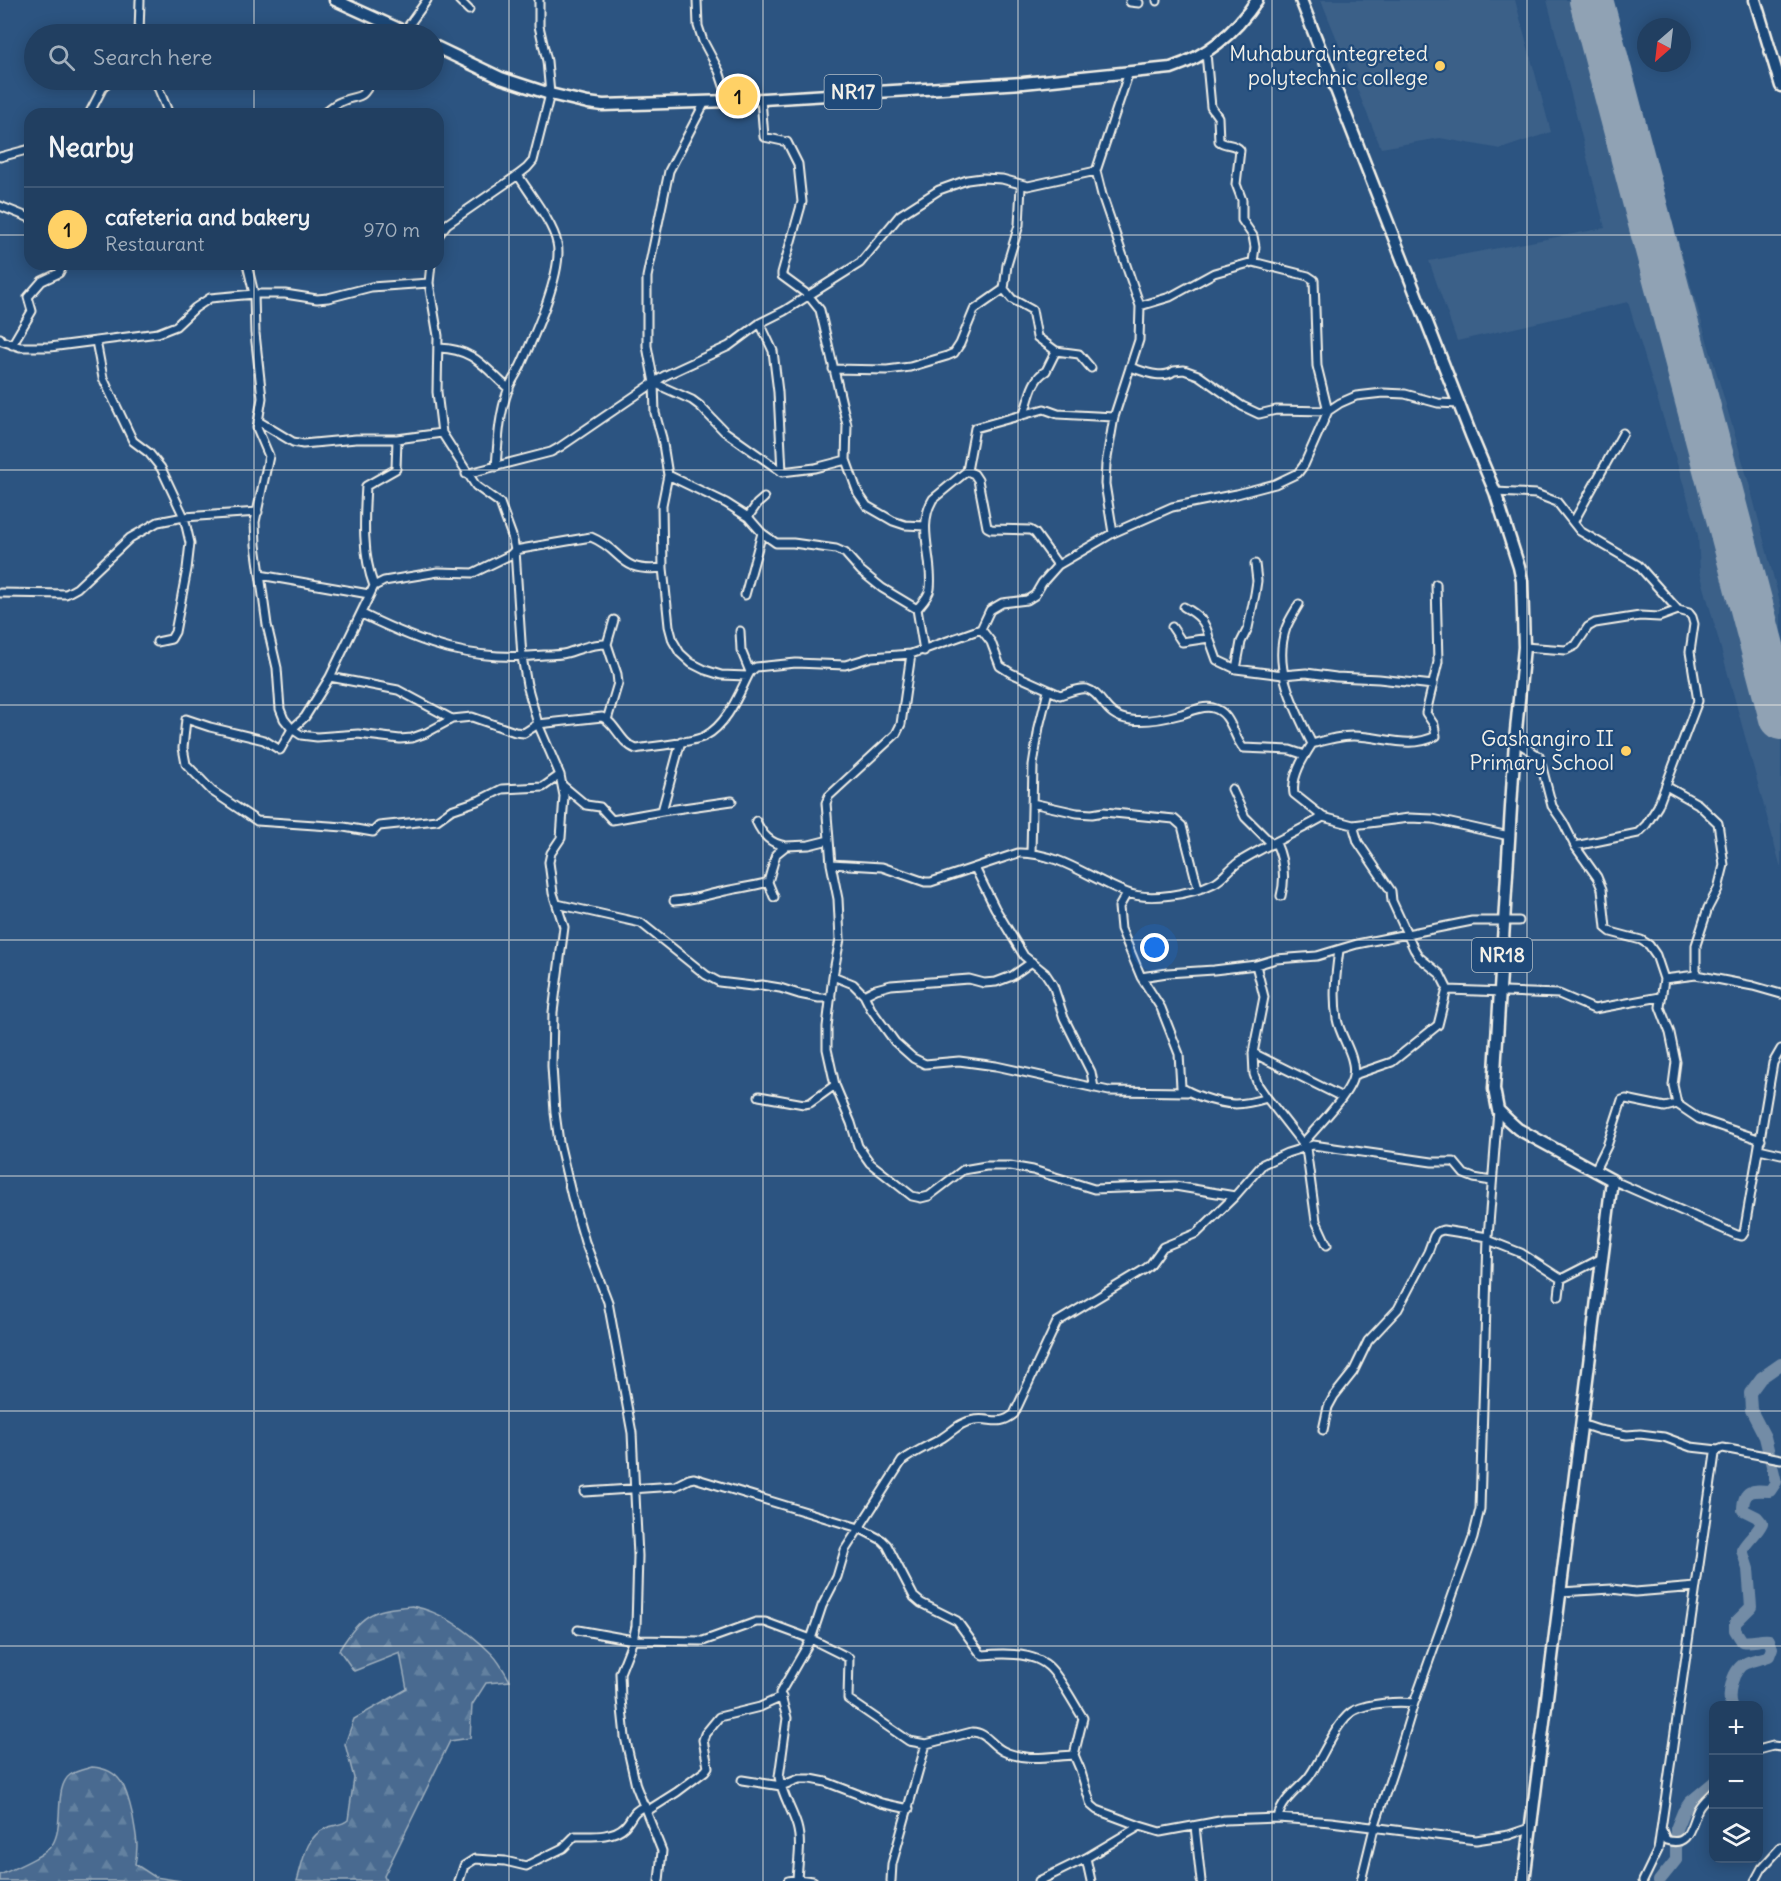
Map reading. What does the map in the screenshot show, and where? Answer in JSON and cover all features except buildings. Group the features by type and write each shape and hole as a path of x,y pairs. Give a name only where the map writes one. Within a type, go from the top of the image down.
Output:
{"main road":[{"path":"335,0 350,3 387,24"},
{"name":"NR17","path":"444,51 501,78 550,94 603,105 729,101 1023,83 1171,68 1187,63 1206,53 1226,38 1248,14 1257,0"},
{"name":"NR18","path":"1301,0 1495,492 1522,581 1524,647 1515,741 1499,992 1494,1089 1498,1110"},
{"path":"1755,0 1781,86"},
{"path":"1498,1110 1518,1129 1612,1180 1524,1881"}],"street":[{"path":"139,24 140,0"},
{"path":"408,24 427,0"},
{"path":"459,0 469,10"},
{"path":"444,228 518,175 533,161 550,94 547,61 539,26 539,0"},
{"path":"697,0 698,26 703,41 719,70 729,101"},
{"path":"1206,53 1211,107 1218,117 1219,141 1236,145 1240,150 1236,183 1242,200 1242,220 1253,236 1255,247 1253,262"},
{"path":"1113,533 1105,484 1106,464 1114,417 1139,340 1140,306 1096,171 1129,72"},
{"path":"92,108 102,90"},
{"path":"159,90 167,108"},
{"path":"332,108 340,102 358,98 366,90"},
{"path":"761,99 764,137 787,142 798,164 802,202 782,276 808,295 820,310 847,425 846,460 858,493 867,506 906,525 925,526"},
{"path":"705,102 669,171 647,277 646,326 654,383 655,413 668,475 662,505 663,568 669,626 673,641 680,653 705,670 721,675 748,674"},
{"path":"0,157 24,151"},
{"path":"466,474 551,452 560,447 664,375 729,345 760,323 860,263 900,215 939,190 982,178 1002,179 1021,186 1028,186 1096,171"},
{"path":"496,467 500,421 509,389 521,366 554,281 557,260 558,244 518,175"},
{"path":"1021,186 1019,225 1007,265 1004,289 1012,299 1032,310 1037,338 1056,351 1079,354 1091,368"},
{"path":"0,206 24,216"},
{"path":"248,270 254,294 255,333 262,398 258,432 268,456 255,522 267,625 277,668 280,709 284,719 301,735 317,737 358,734 400,739 412,738 452,720 472,717 524,733 538,724 602,717 607,720 622,740 636,749 706,736 735,701 748,674 756,667 796,663 845,665 872,657 924,651 981,629 990,609 1002,603 1027,600 1035,595 1058,565 1113,533 1172,507 1275,484 1298,473 1304,465 1328,411 1317,366 1314,280 1308,276 1253,262 1214,273 1170,297 1140,306"},
{"path":"12,345 32,311 28,297 42,281 61,270"},
{"path":"430,270 429,283 439,348 437,392 442,433 466,474 476,486 500,503 513,536 522,657 527,685 538,724 560,775 564,796 561,838 551,853 549,862 553,893 564,927 553,1012 552,1066 555,1113 559,1142 572,1197 585,1242 608,1302 632,1433 638,1556 636,1626 620,1673 621,1699 625,1737 636,1786 662,1851 659,1881"},
{"path":"1,342 20,347 50,347 158,333 176,326 195,308 210,298 285,294 317,299 371,287 429,283"},
{"path":"833,369 887,370 910,367 947,356 954,352 960,344 974,310 1004,289"},
{"path":"760,323 773,351 778,392 782,472"},
{"path":"96,341 103,378 133,441 149,453 161,468 184,517 190,543 175,632 171,639 157,642"},
{"path":"439,348 452,348 473,356 509,389"},
{"path":"1024,414 1036,381 1040,374 1046,371 1056,351"},
{"path":"1130,367 1155,374 1169,374 1174,371 1192,372 1242,406 1259,414 1276,410 1328,411 1356,396 1383,393 1405,394 1438,403 1459,404"},
{"path":"654,383 692,400 724,431 782,472 815,468 846,460"},
{"path":"924,651 917,609 930,589 925,526 933,499 967,471 972,433 975,428 1044,409 1058,414 1114,417"},
{"path":"258,421 293,442 303,444 397,439 442,433"},
{"path":"1574,521 1623,432"},
{"path":"374,586 368,569 364,514 366,486 396,469 397,439"},
{"path":"967,471 974,474 978,480 987,526 992,529 1030,530 1035,533 1058,565"},
{"path":"668,475 726,503 748,518 762,533 776,543 836,549 845,553 861,571 882,588 917,609"},
{"path":"1495,492 1536,494 1557,502 1580,531 1638,565 1678,610 1692,617 1694,624 1690,652 1699,696 1658,806 1638,833 1575,846"},
{"path":"748,518 764,498"},
{"path":"0,593 66,594 77,588 130,538 158,522 184,517 258,512"},
{"path":"745,595 762,533"},
{"path":"560,775 543,787 502,789 451,810 437,820 379,826 372,832 344,827 257,821 212,791 186,764 183,748 186,719 264,740 280,750 292,729 305,717 330,677 362,614 369,594 374,586 384,581 438,572 473,573 510,555 514,550 591,537 602,542 633,567 647,570 663,568"},
{"path":"1236,669 1255,594 1257,582 1255,564"},
{"path":"260,575 369,594"},
{"path":"1436,584 1438,662 1426,712 1434,725 1436,736 1424,742 1401,742 1354,736 1327,739 1312,744 1305,755 1293,787 1294,794 1323,817 1353,825 1409,818 1433,819 1509,836"},
{"path":"1299,603 1286,628 1283,675 1291,700 1312,744"},
{"path":"1184,607 1194,612 1204,622 1217,660 1236,669 1283,675 1306,673 1433,685"},
{"path":"1524,647 1566,650 1576,645 1588,627 1595,623 1640,616 1659,617 1678,610"},
{"path":"362,614 399,632 440,646 501,658 565,654 578,648 607,644"},
{"path":"607,720 618,682 607,644 614,620"},
{"path":"1172,627 1182,642 1209,638"},
{"path":"981,629 991,642 1000,666 1048,691 1060,695 1088,689 1113,715 1132,721 1213,708 1225,714 1243,748 1290,750 1305,755"},
{"path":"741,632 741,650 748,674"},
{"path":"911,654 901,724 896,734 829,796 826,803 831,864 838,899 840,939 833,976 827,1048 836,1085 858,1146 875,1168 912,1196 921,1198 929,1196 963,1170 986,1166 1010,1166 1033,1170 1094,1189 1175,1186 1235,1196"},
{"path":"330,677 398,690 452,720"},
{"path":"1031,853 1033,765 1048,691"},
{"path":"662,811 681,741"},
{"path":"1515,741 1539,756 1552,806 1575,846 1597,877 1602,889 1606,928 1611,932 1641,940 1649,945 1656,955 1664,980 1660,1007 1670,1033 1676,1062 1673,1085 1677,1104 1699,1119 1761,1140"},
{"path":"562,785 586,805 600,807 612,819 732,801"},
{"path":"1666,786 1698,804 1718,823 1724,865 1718,889 1708,908 1696,945 1696,975"},
{"path":"1232,789 1251,826 1274,843 1282,856 1285,881 1281,896"},
{"path":"1032,803 1077,813 1104,812 1174,819 1182,826 1197,888"},
{"path":"831,864 882,867 925,882 1018,853 1031,853 1065,862 1127,893 1149,897 1166,896 1215,883 1237,863 1323,817"},
{"path":"756,821 771,842 786,846 809,845 829,840"},
{"path":"1353,825 1358,842 1391,891 1392,902 1419,957 1440,974 1448,990 1438,1025 1392,1062 1354,1075"},
{"path":"774,897 768,882 776,854 786,846"},
{"path":"975,868 995,908 1024,956 1045,973 1053,985 1064,1018 1091,1072 1094,1088"},
{"path":"674,901 695,900 768,882"},
{"path":"1127,893 1119,907 1118,917 1121,929 1141,977 1161,1008 1179,1054 1181,1087 1187,1092"},
{"path":"556,904 641,922 706,975 719,982 762,985 819,998 831,998"},
{"path":"1141,977 1256,965 1276,959 1317,956 1472,921 1520,921"},
{"path":"1305,1145 1342,1097 1354,1075 1353,1064 1337,1019 1335,981 1339,950"},
{"path":"864,996 876,989 891,985 969,979 984,983 996,982 1012,976 1032,962"},
{"path":"1256,965 1264,997 1253,1053 1254,1074 1267,1098 1305,1145 1316,1221 1327,1245"},
{"path":"1664,980 1696,975 1754,986 1781,994"},
{"path":"833,976 853,984 864,996 895,1042 913,1058 925,1064 959,1061 996,1066 1109,1091 1187,1092 1229,1105 1247,1104 1267,1098"},
{"path":"1448,990 1565,995 1585,1006 1594,1008 1660,997"},
{"path":"1612,1180 1742,1236 1773,1063 1781,1049"},
{"path":"1253,1053 1342,1097"},
{"path":"759,1096 804,1104 810,1103 836,1085"},
{"path":"1594,1172 1607,1146 1622,1100 1665,1107 1677,1104"},
{"path":"1361,1881 1374,1828 1398,1759 1414,1702 1473,1538 1480,1509 1488,1238 1498,1110"},
{"path":"796,1879 799,1842 797,1826 779,1777 787,1718 780,1693 811,1639 822,1606 837,1576 845,1550 902,1461 945,1436 957,1426 975,1420 996,1422 1006,1420 1014,1414 1057,1322 1145,1269 1163,1247 1197,1233 1235,1196 1263,1164 1305,1145 1313,1145 1431,1161 1450,1161 1454,1162 1464,1174 1491,1181"},
{"path":"1759,1149 1781,1154"},
{"path":"1323,1430 1328,1407 1334,1396 1353,1372 1368,1341 1398,1309 1437,1232 1443,1230 1488,1238 1512,1251 1521,1253 1561,1278"},
{"path":"1561,1278 1602,1258"},
{"path":"1558,1296 1561,1278"},
{"path":"1581,1424 1627,1435 1664,1437 1691,1447 1718,1450 1723,1448 1781,1459"},
{"path":"1643,1881 1658,1850 1718,1450"},
{"path":"585,1492 675,1486 694,1478 859,1528 882,1540 887,1545 914,1597 921,1603 957,1621 980,1653 1004,1653 1033,1659 1050,1668 1083,1718 1074,1755 1091,1805 1097,1810 1140,1826 1160,1832 1226,1820 1278,1818 1331,1822 1476,1840 1509,1836 1530,1828"},
{"path":"1560,1592 1612,1589 1635,1592 1696,1587"},
{"path":"578,1630 633,1640 703,1641 756,1622 765,1622 811,1639 849,1658 848,1699 909,1741 926,1744 979,1732 1001,1750 1013,1755 1027,1758 1074,1755"},
{"path":"459,1881 464,1866 475,1859 506,1861 526,1866 563,1848 575,1836 609,1835 625,1826 634,1811 646,1809 677,1792 708,1767 703,1740 719,1717 760,1707 782,1697"},
{"path":"1278,1818 1280,1808 1310,1775 1342,1721 1353,1710 1396,1701 1414,1702"},
{"path":"891,1881 892,1864 926,1744"},
{"path":"1763,1749 1781,1747"},
{"path":"742,1780 781,1786 799,1779 818,1781 881,1803 909,1809"},
{"path":"1661,1827 1666,1840 1682,1842 1689,1835 1699,1807 1709,1796"},
{"path":"1039,1881 1086,1858 1140,1826"},
{"path":"1195,1826 1201,1881"},
{"path":"1755,1881 1762,1868 1781,1847"},
{"path":"1086,1858 1091,1881"},
{"path":"788,1881 796,1879 813,1881"}],"shaded area":[{"name":"Muhabura integreted polytechnic college","path":"1321,0 1515,0 1551,132 1501,149 1440,138 1381,148"},
{"path":"1547,0 1607,0 1749,483 1781,606 1781,868 1700,572 1698,536 1694,519 1628,302 1457,341 1429,261 1605,228"}],"green space":[{"path":"412,1606 445,1618 465,1631 495,1657 510,1681 486,1683 472,1705 470,1738 450,1741 384,1876 386,1881 297,1881 313,1837 326,1828 348,1820 354,1778 345,1744 354,1719 407,1689 400,1653 354,1671 339,1650 354,1629 368,1616 386,1609"},
{"path":"92,1767 111,1772 126,1790 136,1835 135,1864 155,1877 181,1881 0,1881 0,1875 35,1858 52,1845 58,1828 60,1798 65,1781 70,1775"}],"waterway":[{"path":"1730,1701 1734,1675 1741,1666 1769,1656 1772,1648 1769,1640 1742,1641 1735,1630 1735,1623 1751,1607 1748,1569 1742,1550 1762,1523 1757,1517 1743,1510 1743,1503 1750,1492 1770,1491 1776,1482 1765,1437 1751,1410 1750,1393 1761,1378 1781,1364"},
{"path":"1659,1881 1676,1860 1676,1829 1683,1812 1690,1802 1709,1786"}],"runway":[{"path":"1591,0 1781,718"}],"place":[{"name":"Muhabura integreted polytechnic college","path":"1440,66"},
{"name":"cafeteria and bakery","path":"738,96"},
{"name":"Gashangiro II Primary School","path":"1626,751"}]}
